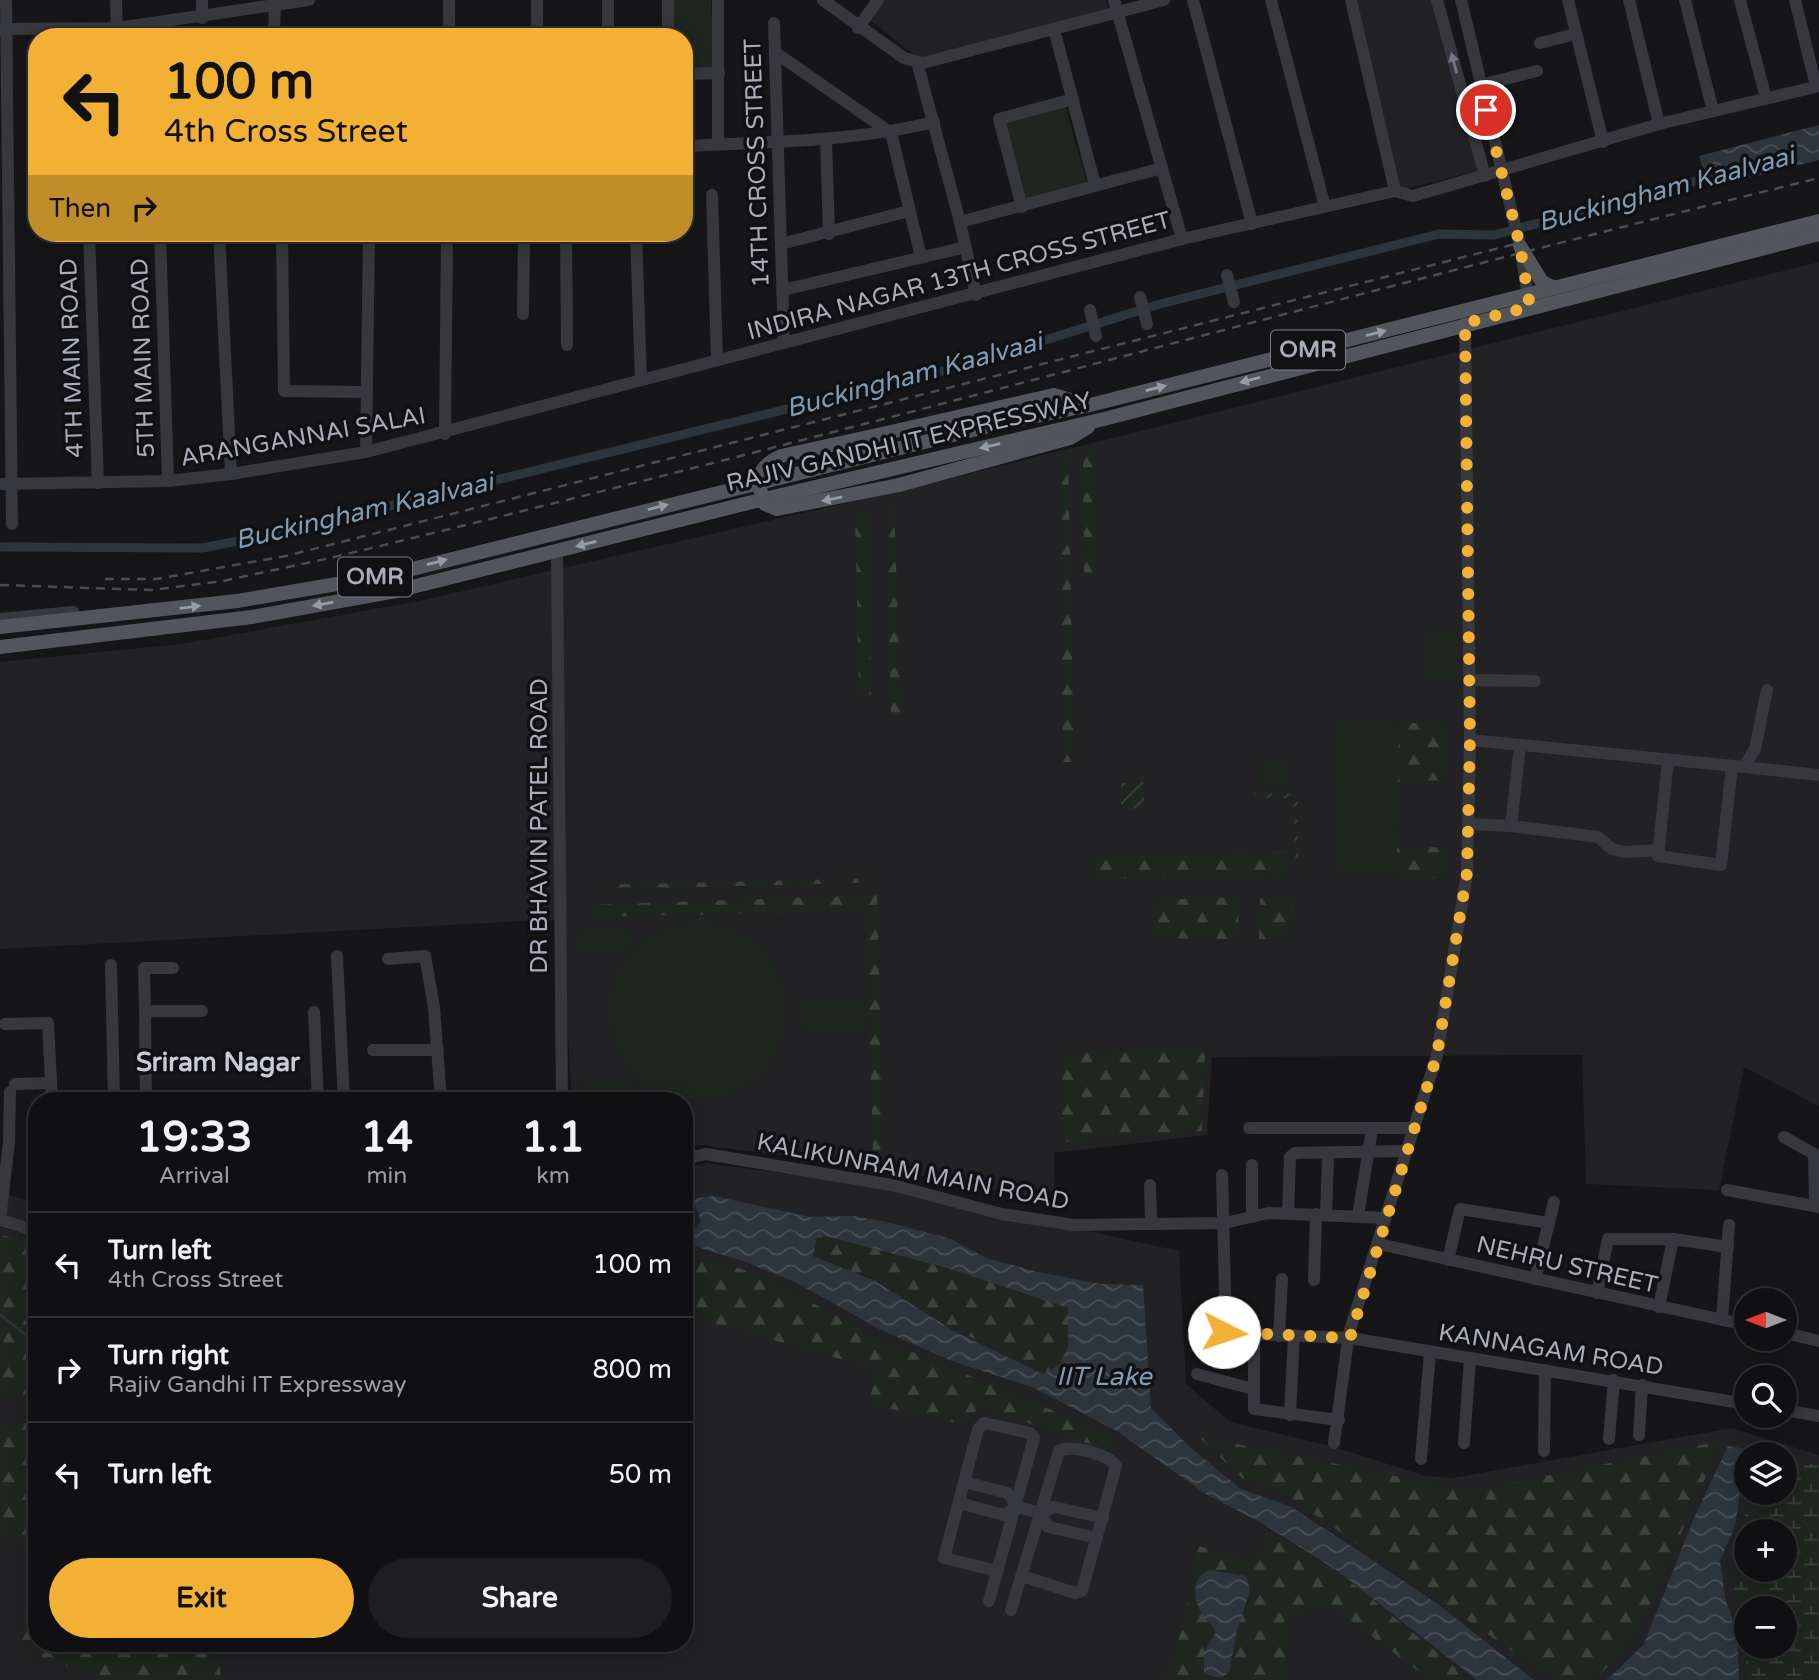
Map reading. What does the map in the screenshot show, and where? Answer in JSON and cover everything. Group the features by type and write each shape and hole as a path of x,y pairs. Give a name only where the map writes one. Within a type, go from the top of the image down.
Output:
{"main road":[{"name":"RAJIV GANDHI IT EXPRESSWAY","path":"0,647 252,617 396,591 1104,419 1465,323 1528,301 1555,288 1819,222"},
{"name":"RAJIV GANDHI IT EXPRESSWAY","path":"0,627 237,601 384,576 976,430 1819,234"},
{"path":"1520,246 1542,282 1555,288"},
{"path":"1090,405 1054,395 781,456 766,463 758,475 759,489 765,504 777,509 899,485 1070,438 1104,419"},
{"path":"0,635 108,622 146,616 154,611"}],"street":[{"path":"6,0 3,29 5,484 12,524"},
{"path":"116,0 117,28"},
{"path":"202,0 202,18"},
{"path":"141,28 275,3 309,0"},
{"path":"449,0 449,28"},
{"path":"537,0 537,28"},
{"path":"608,0 608,28"},
{"path":"668,0 668,28"},
{"path":"718,0 718,144"},
{"path":"823,0 858,28 904,58 917,62 936,62 1054,29 1116,6 1164,0"},
{"path":"858,28 878,0"},
{"path":"1193,0 1252,224"},
{"path":"1271,0 1325,207"},
{"path":"1351,0 1395,191"},
{"path":"1437,0 1485,176"},
{"path":"1461,0 1503,169 1520,246 1528,301"},
{"path":"1464,13 1469,0"},
{"path":"1583,0 1568,2 1603,142"},
{"path":"1629,0 1659,124"},
{"path":"1685,0 1713,111"},
{"path":"1740,0 1766,98"},
{"path":"1795,0 1818,86"},
{"path":"274,28 275,3"},
{"path":"1116,6 1182,239"},
{"name":"14TH CROSS STREET","path":"774,23 784,343"},
{"path":"3,29 28,30"},
{"path":"1054,29 1095,185"},
{"path":"1541,43 1576,34"},
{"path":"776,53 891,133 920,257"},
{"path":"917,62 960,222 976,295"},
{"path":"1480,85 1537,71"},
{"path":"693,74 719,73"},
{"name":"INDIRA NAGAR 13TH CROSS STREET","path":"444,433 1182,239 1395,191 1413,196 1659,124 1818,86"},
{"path":"1021,207 999,119 1073,99"},
{"path":"693,145 826,140 891,133 934,122"},
{"path":"826,140 829,234"},
{"path":"960,222 1162,167"},
{"path":"712,195 717,360"},
{"path":"781,244 829,234 909,211"},
{"name":"4TH MAIN ROAD","path":"89,242 98,483"},
{"name":"5TH MAIN ROAD","path":"160,242 168,481"},
{"path":"219,242 231,474"},
{"path":"282,242 284,391 367,392"},
{"path":"366,452 369,242"},
{"path":"444,433 447,242"},
{"path":"523,314 524,242"},
{"path":"566,242 567,345"},
{"path":"636,242 641,380"},
{"path":"783,290 966,247"},
{"path":"1227,275 1234,302"},
{"path":"1140,298 1147,324"},
{"path":"1090,310 1096,336"},
{"path":"1334,1443 1350,1338 1405,1151 1437,1055 1465,887 1470,740 1465,323"},
{"name":"ARANGANNAI SALAI","path":"5,484 168,481 231,474 366,452 444,433"},
{"name":"DR BHAVIN PATEL ROAD","path":"557,551 562,1092"},
{"path":"0,619 143,607 154,611"},
{"path":"1469,680 1535,681"},
{"path":"1668,761 1658,856 1721,865 1738,767 1755,749 1767,690"},
{"path":"1470,740 1819,775"},
{"path":"1511,826 1520,745"},
{"path":"1468,824 1511,826 1598,837 1612,849 1625,852 1659,850"},
{"path":"337,956 344,1092"},
{"path":"388,959 425,956 435,1007 440,1092"},
{"path":"111,965 114,1092"},
{"path":"146,1092 144,968 173,968"},
{"path":"145,1011 202,1011"},
{"path":"314,1012 318,1092"},
{"path":"5,1024 48,1023 52,1092"},
{"path":"373,1050 438,1050"},
{"path":"28,1228 0,1220 12,1088 51,1083"},
{"path":"1248,1128 1413,1128"},
{"path":"1358,1216 1372,1129"},
{"path":"1727,1190 1817,1206 1814,1154 1784,1137"},
{"path":"1288,1213 1290,1157 1295,1153 1405,1151"},
{"name":"KALIKUNRAM MAIN ROAD","path":"693,1157 706,1154 879,1182 1002,1214 1074,1225 1225,1223 1268,1213 1385,1218"},
{"path":"1314,1280 1328,1159"},
{"path":"1252,1165 1252,1217"},
{"path":"1222,1175 1225,1223"},
{"path":"1150,1185 1151,1224"},
{"path":"1535,1279 1554,1202"},
{"path":"1448,1260 1460,1209 1549,1223"},
{"name":"KANNAGAM ROAD","path":"1225,1223 1224,1332 1350,1338 1734,1402"},
{"path":"1722,1320 1729,1225"},
{"path":"1597,1293 1608,1239 1673,1239 1728,1247"},
{"path":"1660,1307 1673,1239"},
{"name":"NEHRU STREET","path":"1379,1244 1734,1322"},
{"path":"1279,1336 1282,1279"},
{"path":"1254,1334 1254,1409 1339,1420"},
{"path":"1290,1415 1294,1335"},
{"path":"1797,1336 1819,1341"},
{"path":"1421,1459 1430,1352"},
{"path":"1464,1443 1470,1358"},
{"path":"1544,1451 1545,1370"},
{"path":"1197,1374 1253,1389"},
{"path":"1609,1439 1614,1380"},
{"path":"1639,1435 1642,1385"},
{"path":"1797,1412 1819,1416"},
{"path":"989,1601 998,1571 1017,1507 1034,1438 1030,1433 980,1424 944,1558 998,1571"},
{"path":"1012,1611 1022,1576 1059,1451 1068,1447 1110,1458 1114,1462 1103,1518 1080,1593 1022,1576"},
{"path":"964,1482 1008,1493 1017,1507 1041,1513 1054,1507 1103,1518"},
{"path":"959,1503 1004,1515 1017,1507"},
{"path":"1041,1513 1048,1527 1097,1538"}],"shaded area":[{"path":"884,0 1106,0 1109,11 922,61 870,20"},
{"path":"1351,0 1434,0 1480,170 1398,191"},
{"path":"1819,262 1819,1106 1744,1067 1719,1190 1586,1184 1582,1055 1212,1057 1207,1135 1054,1153 1055,1204 896,1170 693,1146 693,1092 571,1092 561,919 0,949 0,662 181,644 419,601 899,491"},
{"path":"707,1163 892,1188 1179,1251 1186,1384 1230,1422 1334,1447 1426,1476 1453,1478 1732,1428 1777,1442 1734,1442 1734,1505 1797,1505 1797,1448 1819,1455 1819,1680 0,1680 0,1227 28,1235 28,1652 693,1652 693,1166"},
{"path":"0,1193 28,1200 28,1224 0,1216"}],"green space":[{"path":"673,0 711,0 714,70 693,70 693,28 672,28"},
{"path":"1064,103 1087,182 1026,198 1004,119"},
{"path":"1087,446 1097,446 1099,574 1084,574 1083,460"},
{"path":"1068,454 1074,762 1063,762 1060,455"},
{"path":"886,503 894,503 901,715 891,716"},
{"path":"868,510 871,695 859,696 855,512"},
{"path":"1427,628 1456,628 1456,680 1427,680"},
{"path":"1333,722 1399,723 1397,876 1336,874"},
{"path":"1399,723 1447,723 1446,780 1398,782"},
{"path":"1287,761 1287,784 1260,784 1260,762"},
{"path":"1144,782 1144,808 1121,809 1121,783"},
{"path":"1254,793 1297,794 1299,869 1296,869 1293,798 1254,798"},
{"path":"1447,847 1444,879 1397,876 1397,848"},
{"path":"1289,852 1289,876 1092,879 1092,854"},
{"path":"884,878 884,882 594,890 594,885"},
{"path":"877,895 883,1156 873,1156 866,911 591,917 590,905"},
{"path":"1241,897 1236,939 1152,938 1151,900"},
{"path":"1260,898 1294,898 1291,939 1259,939"},
{"path":"681,924 715,924 747,937 761,948 772,962 785,994 785,1028 772,1060 761,1074 747,1085 715,1098 693,1099 693,1092 662,1092 649,1085 635,1074 624,1060 611,1028 611,994 624,962 635,948 649,937"},
{"path":"629,930 629,951 577,952 576,931"},
{"path":"864,1001 865,1029 801,1030 801,1002"},
{"path":"1205,1050 1202,1131 1062,1142 1061,1053"},
{"path":"630,1079 631,1092 585,1092 584,1084"},
{"path":"818,1234 947,1268 1068,1308 1068,1346 1061,1364 1043,1374 813,1256"},
{"path":"0,1235 28,1241 28,1396 0,1396"},
{"path":"693,1252 767,1278 874,1336 1114,1436 1111,1451 980,1407 961,1424 869,1404 876,1369 693,1318"},
{"path":"28,1421 28,1552 0,1535 0,1425"},
{"path":"1198,1436 1469,1491 1721,1441 1639,1631 1600,1675 1579,1680 1554,1680 1288,1496 1242,1478"},
{"path":"1797,1461 1819,1465 1819,1680 1749,1680 1746,1659 1797,1659 1797,1596 1735,1596 1733,1581 1734,1576 1734,1582 1797,1582 1797,1519 1744,1519 1747,1505 1797,1505"},
{"path":"1266,1531 1341,1574 1471,1680 1430,1680 1329,1604 1292,1616 1287,1680 1159,1680 1167,1669 1180,1636 1198,1546 1257,1561"},
{"path":"28,1596 28,1652 217,1652 222,1680 107,1680 17,1649"}],"water":[{"path":"1819,125 1819,160 1709,188 1699,156"},
{"name":"IIT Lake","path":"714,1196 810,1217 853,1216 887,1222 951,1239 986,1258 1038,1272 1100,1284 1143,1285 1151,1408 1191,1448 1241,1489 1289,1506 1356,1549 1439,1605 1534,1680 1477,1680 1336,1570 1260,1522 1207,1495 1117,1431 1032,1387 952,1361 881,1330 797,1283 746,1262 693,1246 693,1230 701,1221 694,1202 697,1198","holes":["818,1234 947,1268 1068,1308 1068,1346 1061,1364 1043,1374 952,1330 875,1281 813,1256"]},
{"path":"1728,1446 1734,1447 1734,1505 1738,1505 1734,1528 1720,1561 1725,1598 1734,1624 1734,1659 1738,1659 1739,1680 1607,1680 1644,1644 1694,1518"},
{"path":"1210,1570 1246,1576 1250,1591 1237,1630 1229,1672 1220,1678 1204,1674 1204,1652 1216,1632 1202,1614 1196,1595 1199,1577"}],"waterway":[{"name":"Buckingham Kaalvaai","path":"0,547 202,548 275,534 963,366 1160,304 1439,234 1494,235 1715,176"},
{"path":"0,1315 28,1336"}],"railway":[{"path":"0,585 151,590 223,581 330,558 703,466 1446,272 1819,178"},
{"path":"105,579 156,579 286,556 1523,242"}],"district":[{"name":"Sriram Nagar","path":"218,1062"}],"route":[{"path":"1224,1332 1350,1338 1349,1333 1437,1055 1467,873 1470,740 1465,323 1530,307 1503,169 1486,110"}]}
